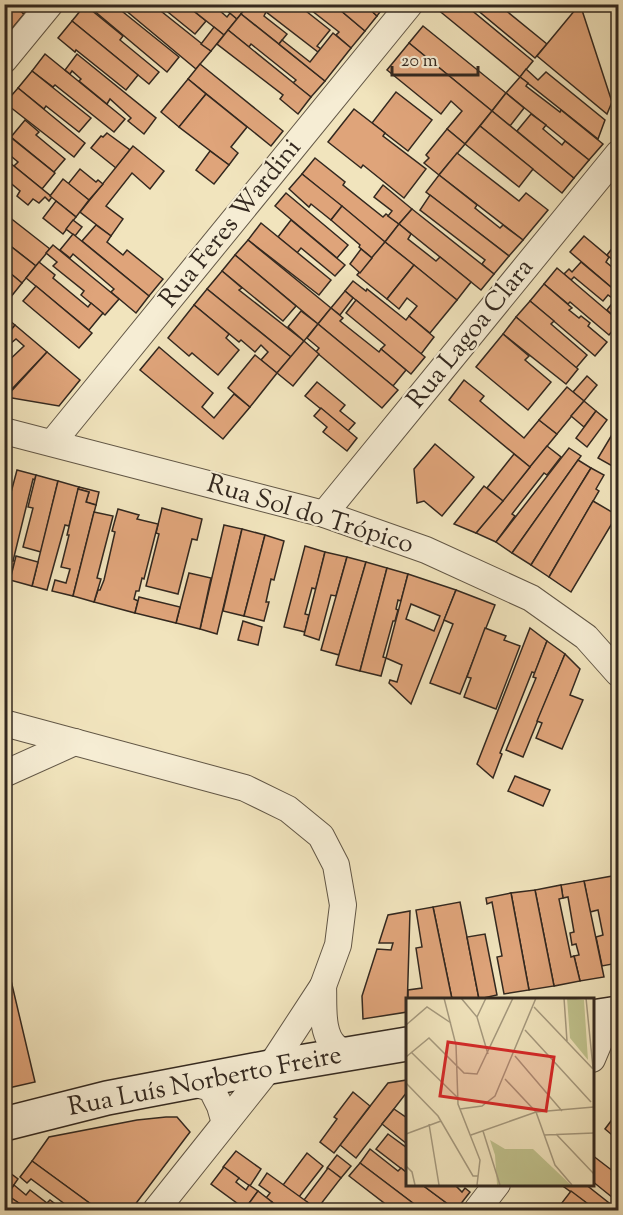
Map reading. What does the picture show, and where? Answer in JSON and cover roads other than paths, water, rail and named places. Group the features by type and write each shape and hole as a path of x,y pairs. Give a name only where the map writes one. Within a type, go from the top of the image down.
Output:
{"main road":[{"name":"Rua Luís Norberto Freire","path":"4,1125 107,1098 406,1044"}],"street":[{"path":"4,60 50,4"},
{"name":"Rua Feres Wardini","path":"52,443 410,4"},
{"name":"Rua Lagoa Clara","path":"324,513 618,154"},
{"name":"Rua Sol do Trópico","path":"4,432 324,513 426,550 531,598 586,637 618,673"},
{"path":"4,723 245,788 288,810 321,836 336,864 343,905 338,945 323,986 270,1067 156,1210"},
{"path":"4,774 75,742"},
{"path":"323,986 324,1019 328,1039 337,1048 351,1053"},
{"path":"593,1054 607,1015"},
{"path":"188,1082 211,1088 225,1123"},
{"path":"477,1210 496,1185"}]}
